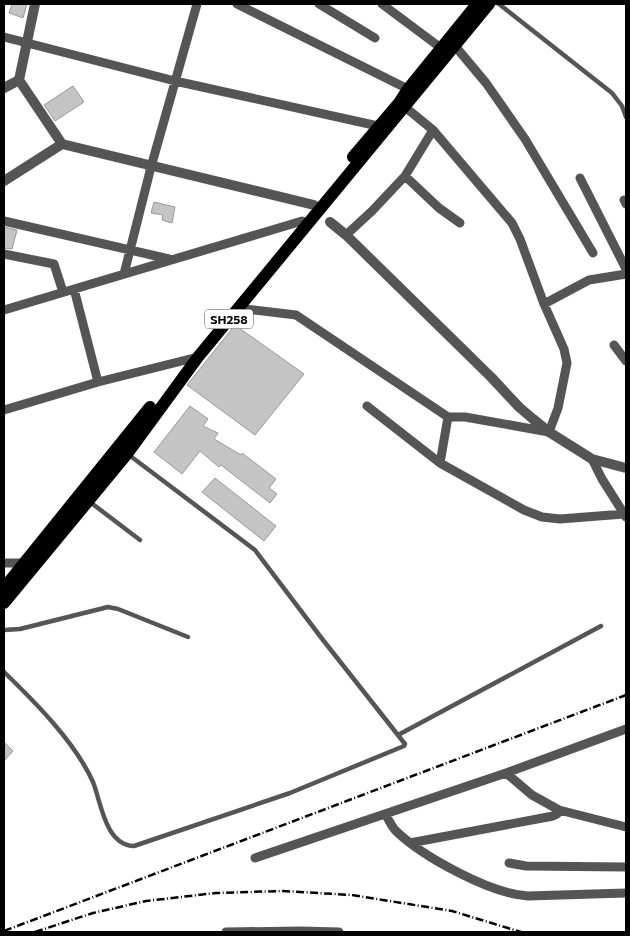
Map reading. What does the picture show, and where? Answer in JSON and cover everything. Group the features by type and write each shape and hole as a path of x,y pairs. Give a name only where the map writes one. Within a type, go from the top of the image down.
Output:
{"main road":[{"name":"SH258","path":"4,603 128,454 193,358 238,308 317,208 378,126 398,104 441,48 460,34 477,4"},
{"name":"SH258","path":"4,588 193,358 302,221 317,208 405,107 460,34 489,4"}],"street":[{"path":"35,4 19,80 62,144 317,208 491,377 519,407 548,432 592,459 626,468"},
{"path":"124,274 151,167 197,4"},
{"path":"237,4 408,89"},
{"path":"319,4 375,38"},
{"path":"382,4 441,48"},
{"path":"460,34 486,83 525,139 593,253"},
{"path":"4,37 26,41 175,81 378,126"},
{"path":"4,88 19,80"},
{"path":"405,107 432,130 512,223 520,239 544,304 564,349 567,363 558,408 548,432"},
{"path":"346,235 405,176 432,130"},
{"path":"4,181 62,144"},
{"path":"405,176 439,208 460,223"},
{"path":"580,178 626,269"},
{"path":"4,221 172,260"},
{"path":"4,310 302,221"},
{"path":"4,254 54,264 63,292"},
{"path":"544,304 589,280 626,274"},
{"path":"74,289 98,382"},
{"path":"238,308 296,315 448,417 465,417 548,432"},
{"path":"614,345 626,361"},
{"path":"4,410 98,382 193,358"},
{"path":"367,406 440,463 524,510 542,517 560,519 625,515 592,459"},
{"path":"440,463 448,417"},
{"path":"4,563 24,564"},
{"path":"255,858 506,774 626,729"},
{"path":"506,774 532,795 559,810 626,827"},
{"path":"410,843 553,816 559,810"},
{"path":"386,815 396,831 430,857 485,885 516,896 626,893"},
{"path":"509,863 526,866 626,867"},
{"path":"226,932 339,932"}],"lane":[{"path":"499,4 612,94 622,106 626,117"},
{"path":"4,672 69,743 92,782 108,827 129,846 169,835 290,793 401,748 405,744 255,550 128,454"},
{"path":"89,501 140,540"},
{"path":"4,630 20,629 108,607 118,609 188,637"},
{"path":"398,735 601,626"}],"building":[{"path":"12,4 27,4 23,18 9,13"},
{"path":"73,86 84,102 55,121 44,105"},
{"path":"154,202 175,207 172,223 162,220 163,215 151,213"},
{"path":"4,227 17,230 12,249 4,248"},
{"path":"235,325 304,374 255,435 187,385"},
{"path":"190,406 208,419 203,426 218,433 214,439 241,455 242,453 276,479 269,488 277,494 270,503 221,465 219,467 200,451 182,474 154,452"},
{"path":"215,478 276,526 264,541 202,492"},
{"path":"4,742 13,751 4,761"}],"railway":[{"path":"4,931 626,695"},
{"path":"35,932 93,913 146,901 216,893 283,891 352,895 452,911 521,932"}]}
